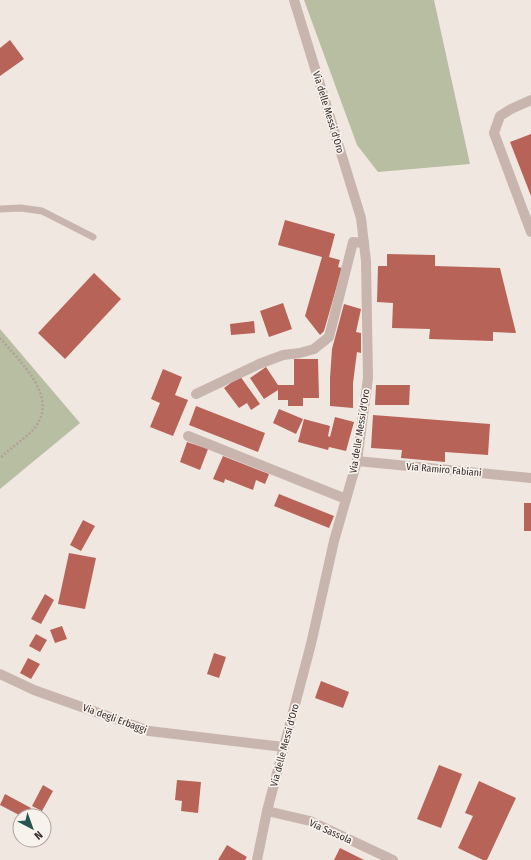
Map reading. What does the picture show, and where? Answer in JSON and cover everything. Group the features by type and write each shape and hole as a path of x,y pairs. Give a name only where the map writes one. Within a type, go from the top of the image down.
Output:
{"street":[{"name":"Via delle Messi d'Oro","path":"257,860 267,811 311,644 334,541 357,461 368,378 366,261 361,218 294,0"},
{"path":"531,100 500,116 494,133 531,232"},
{"path":"196,394 259,364 283,355 300,353 314,349 329,337 354,242 364,243"},
{"path":"188,436 346,499"},
{"name":"Via Ramiro Fabiani","path":"357,461 531,478"},
{"name":"Via degli Erbaggi","path":"0,674 34,690 149,730 284,747"},
{"name":"Via Sassola","path":"267,811 310,821 393,860"}],"lane":[{"path":"0,209 21,208 42,210 92,237"}],"path":[{"path":"0,338 30,374 41,393 43,402 39,421 32,431 0,458"}],"green space":[{"path":"304,0 434,0 470,164 378,172 357,145"},
{"path":"0,329 80,423 0,489"}],"building":[{"path":"10,40 24,59 0,76 0,48"},
{"path":"531,134 531,196 510,142"},
{"path":"285,220 335,234 329,257 340,260 338,267 342,268 324,331 320,335 305,316 322,257 278,245"},
{"path":"387,254 435,255 435,266 500,268 516,333 493,332 493,341 429,339 430,329 392,328 393,303 377,302 378,266 387,266"},
{"path":"94,273 121,299 65,359 38,333"},
{"path":"283,303 292,329 269,337 260,311"},
{"path":"344,304 361,309 356,332 361,333 361,353 357,352 353,383 353,408 330,406 332,349"},
{"path":"254,321 255,333 231,335 230,324"},
{"path":"294,359 318,359 319,398 303,398 303,406 288,406 288,400 278,400 278,390 264,399 250,378 266,367 278,385 294,385"},
{"path":"163,369 182,377 175,395 188,400 173,436 150,427 160,403 151,399"},
{"path":"240,376 260,404 251,410 247,403 239,408 224,388"},
{"path":"376,385 410,385 409,405 375,405"},
{"path":"196,406 265,433 258,452 189,425"},
{"path":"279,409 303,419 296,434 273,423"},
{"path":"373,415 490,424 488,455 445,452 445,462 401,458 402,450 371,448"},
{"path":"335,417 354,422 346,451 329,447 328,450 298,442 304,419 330,426 328,436 330,437"},
{"path":"187,442 208,449 200,470 180,462"},
{"path":"223,456 269,474 265,484 256,480 253,490 225,479 224,483 213,479"},
{"path":"279,494 334,516 329,528 274,506"},
{"path":"524,503 531,503 531,531 524,531"},
{"path":"83,520 95,526 81,551 70,545"},
{"path":"69,553 96,558 85,609 58,604"},
{"path":"45,594 54,600 41,624 31,619"},
{"path":"62,626 67,639 55,643 50,630"},
{"path":"36,634 47,640 40,652 29,646"},
{"path":"214,653 226,657 219,678 207,674"},
{"path":"28,658 40,664 31,679 20,673"},
{"path":"321,681 349,692 343,708 315,698"},
{"path":"439,765 462,774 441,828 417,819"},
{"path":"177,780 201,782 198,813 181,811 182,801 175,800"},
{"path":"479,781 516,798 487,860 483,860 458,848 473,816 465,813"},
{"path":"43,785 53,791 44,808 36,808 32,806"},
{"path":"5,794 31,808 12,808 12,811 0,805"},
{"path":"227,845 247,857 245,860 218,860"},
{"path":"340,848 364,860 334,860"}]}
